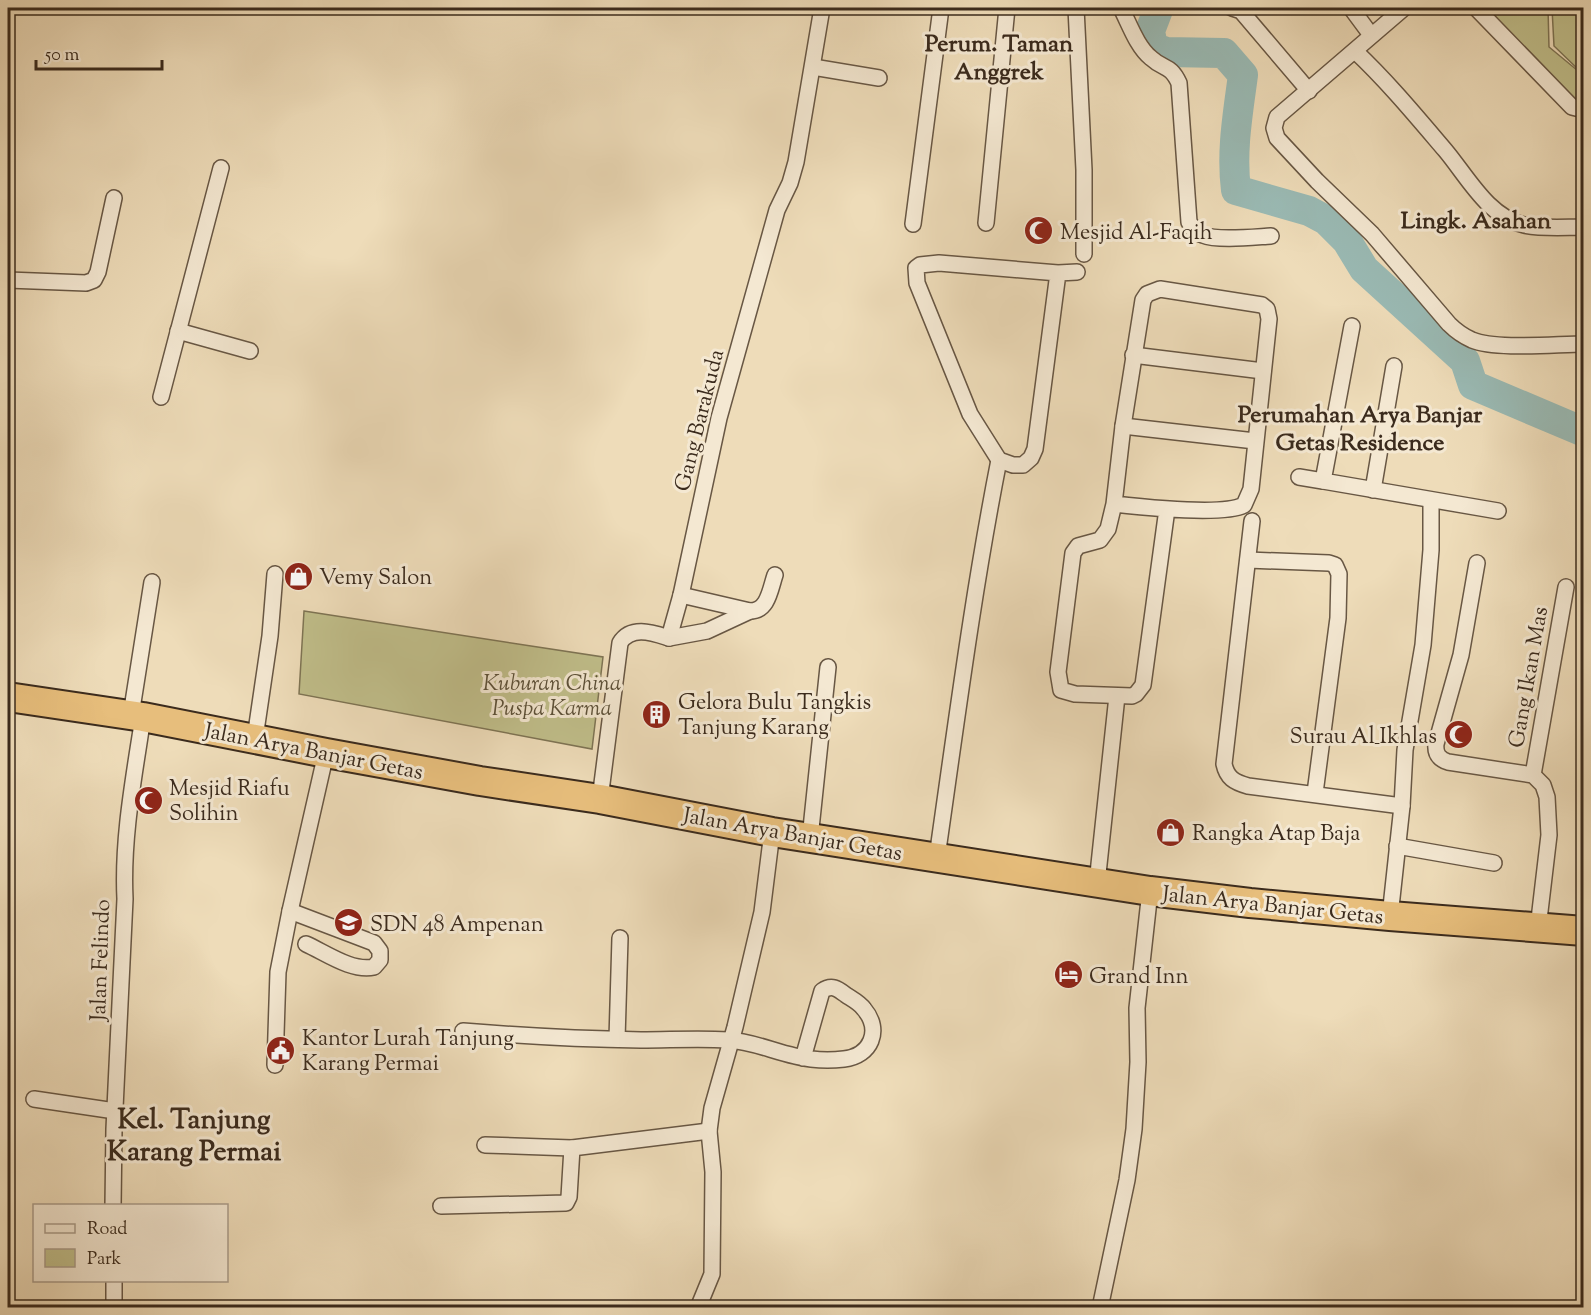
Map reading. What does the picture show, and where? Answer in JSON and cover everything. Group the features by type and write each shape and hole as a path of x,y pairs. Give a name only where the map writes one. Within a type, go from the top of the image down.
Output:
{"highway":[{"name":"Jalan Arya Banjar Getas","path":"8,696 137,716 326,753 480,781 600,799 772,832 1150,891 1390,916 1584,931"}],"street":[{"name":"Gang Barakuda","path":"669,638 681,595 719,418 777,210 790,183 796,162 822,8"},
{"path":"913,224 941,8"},
{"path":"986,223 1007,8"},
{"path":"1076,8 1084,170 1084,254"},
{"path":"1121,8 1138,41 1150,58 1174,71 1179,83 1189,222 1195,231 1204,236 1234,238 1270,236"},
{"path":"1232,8 1241,11 1309,91"},
{"path":"1350,8 1371,35"},
{"path":"1404,8 1277,117 1274,125 1275,136 1317,181 1372,234 1456,331 1473,341 1492,345 1584,344"},
{"path":"1476,8 1572,107 1584,110"},
{"path":"1355,51 1446,151 1486,202 1504,216 1524,225 1584,227"},
{"path":"813,67 879,78"},
{"path":"161,397 221,168"},
{"path":"8,280 86,283 94,280 98,272 114,198"},
{"path":"1058,273 1035,449 1031,458 1023,465 1012,465 999,460 970,414 917,283 916,268 920,265 939,263 1058,273 1077,272"},
{"path":"1114,504 1167,509 1230,509 1244,505 1251,489 1269,319 1267,309 1262,305 1166,289 1155,290 1147,294 1140,309 1114,504 1105,536 1100,540 1075,548 1058,672 1059,685 1062,690 1132,696 1137,694 1143,685 1167,509"},
{"path":"1323,481 1352,326"},
{"path":"178,331 250,351"},
{"path":"1133,355 1263,371"},
{"path":"1373,490 1394,366"},
{"path":"1123,426 1255,441"},
{"path":"937,857 963,674 999,460"},
{"path":"1299,477 1498,511"},
{"path":"1390,916 1402,806 1405,750 1423,645 1431,550 1431,501"},
{"path":"1252,521 1224,764 1226,772 1229,777 1248,786 1402,806"},
{"path":"1248,560 1329,563 1338,568 1340,583 1338,618 1315,793"},
{"name":"Gang Ikan Mas","path":"1477,563 1461,655 1435,747 1440,757 1448,762 1533,775 1544,785 1549,815 1549,835 1538,928"},
{"path":"255,738 269,645 275,574"},
{"path":"681,595 758,611 764,607 776,575"},
{"name":"Jalan Felindo","path":"113,1204 125,899 123,871 152,582"},
{"name":"Gang Ikan Mas","path":"1533,775 1566,587"},
{"path":"600,799 620,643 624,635 644,632 669,638 707,631 750,611"},
{"path":"810,838 828,667"},
{"path":"1097,883 1117,696"},
{"path":"275,1065 278,972 326,753"},
{"path":"698,1308 711,1280 713,1266 713,1172 709,1131 712,1108 762,912 772,832"},
{"path":"1396,846 1494,864"},
{"path":"1100,1308 1127,1180 1134,1129 1138,1062 1137,1008 1150,891"},
{"path":"290,911 374,943 380,951 380,960 374,967 366,969 306,944"},
{"path":"617,1039 620,938"},
{"path":"463,1031 617,1039 731,1040 803,1058 825,1061 850,1058 864,1053 870,1043 872,1032 871,1020 865,1010 835,988 827,987 822,990 803,1058"},
{"path":"34,1099 115,1111"},
{"path":"485,1144 572,1148 709,1131"},
{"path":"441,1206 566,1203 569,1197 572,1148"},
{"path":"114,1282 114,1308"}],"green space":[{"path":"1478,8 1548,8 1549,47 1583,75 1583,100 1579,109"},
{"path":"1552,8 1583,8 1583,74 1554,46"},
{"name":"Kuburan China Puspa Karma","path":"304,611 603,657 592,749 299,694"}],"waterway":[{"path":"1158,10 1150,31 1153,47 1166,52 1224,53 1243,75 1235,146 1236,190 1309,211 1326,220 1347,241 1364,269 1465,361 1473,385 1584,432"}],"place":[{"name":"Mesjid Al-Faqih","path":"1039,231"},
{"name":"Vemy Salon","path":"298,576"},
{"name":"Gelora Bulu Tangkis Tanjung Karang","path":"657,714"},
{"name":"Surau Al_Ikhlas","path":"1458,735"},
{"name":"Mesjid Riafu Solihin","path":"148,800"},
{"name":"Rangka Atap Baja","path":"1171,832"},
{"name":"SDN 48 Ampenan","path":"349,923"},
{"name":"Grand Inn","path":"1068,975"},
{"name":"Kantor Lurah Tanjung Karang Permai","path":"281,1050"}],"district":[{"name":"Perum. Taman Anggrek","path":"999,57"},
{"name":"Lingk. Asahan","path":"1476,220"},
{"name":"Perumahan Arya Banjar Getas Residence","path":"1360,428"},
{"name":"Kel. Tanjung Karang Permai","path":"194,1134"}]}
